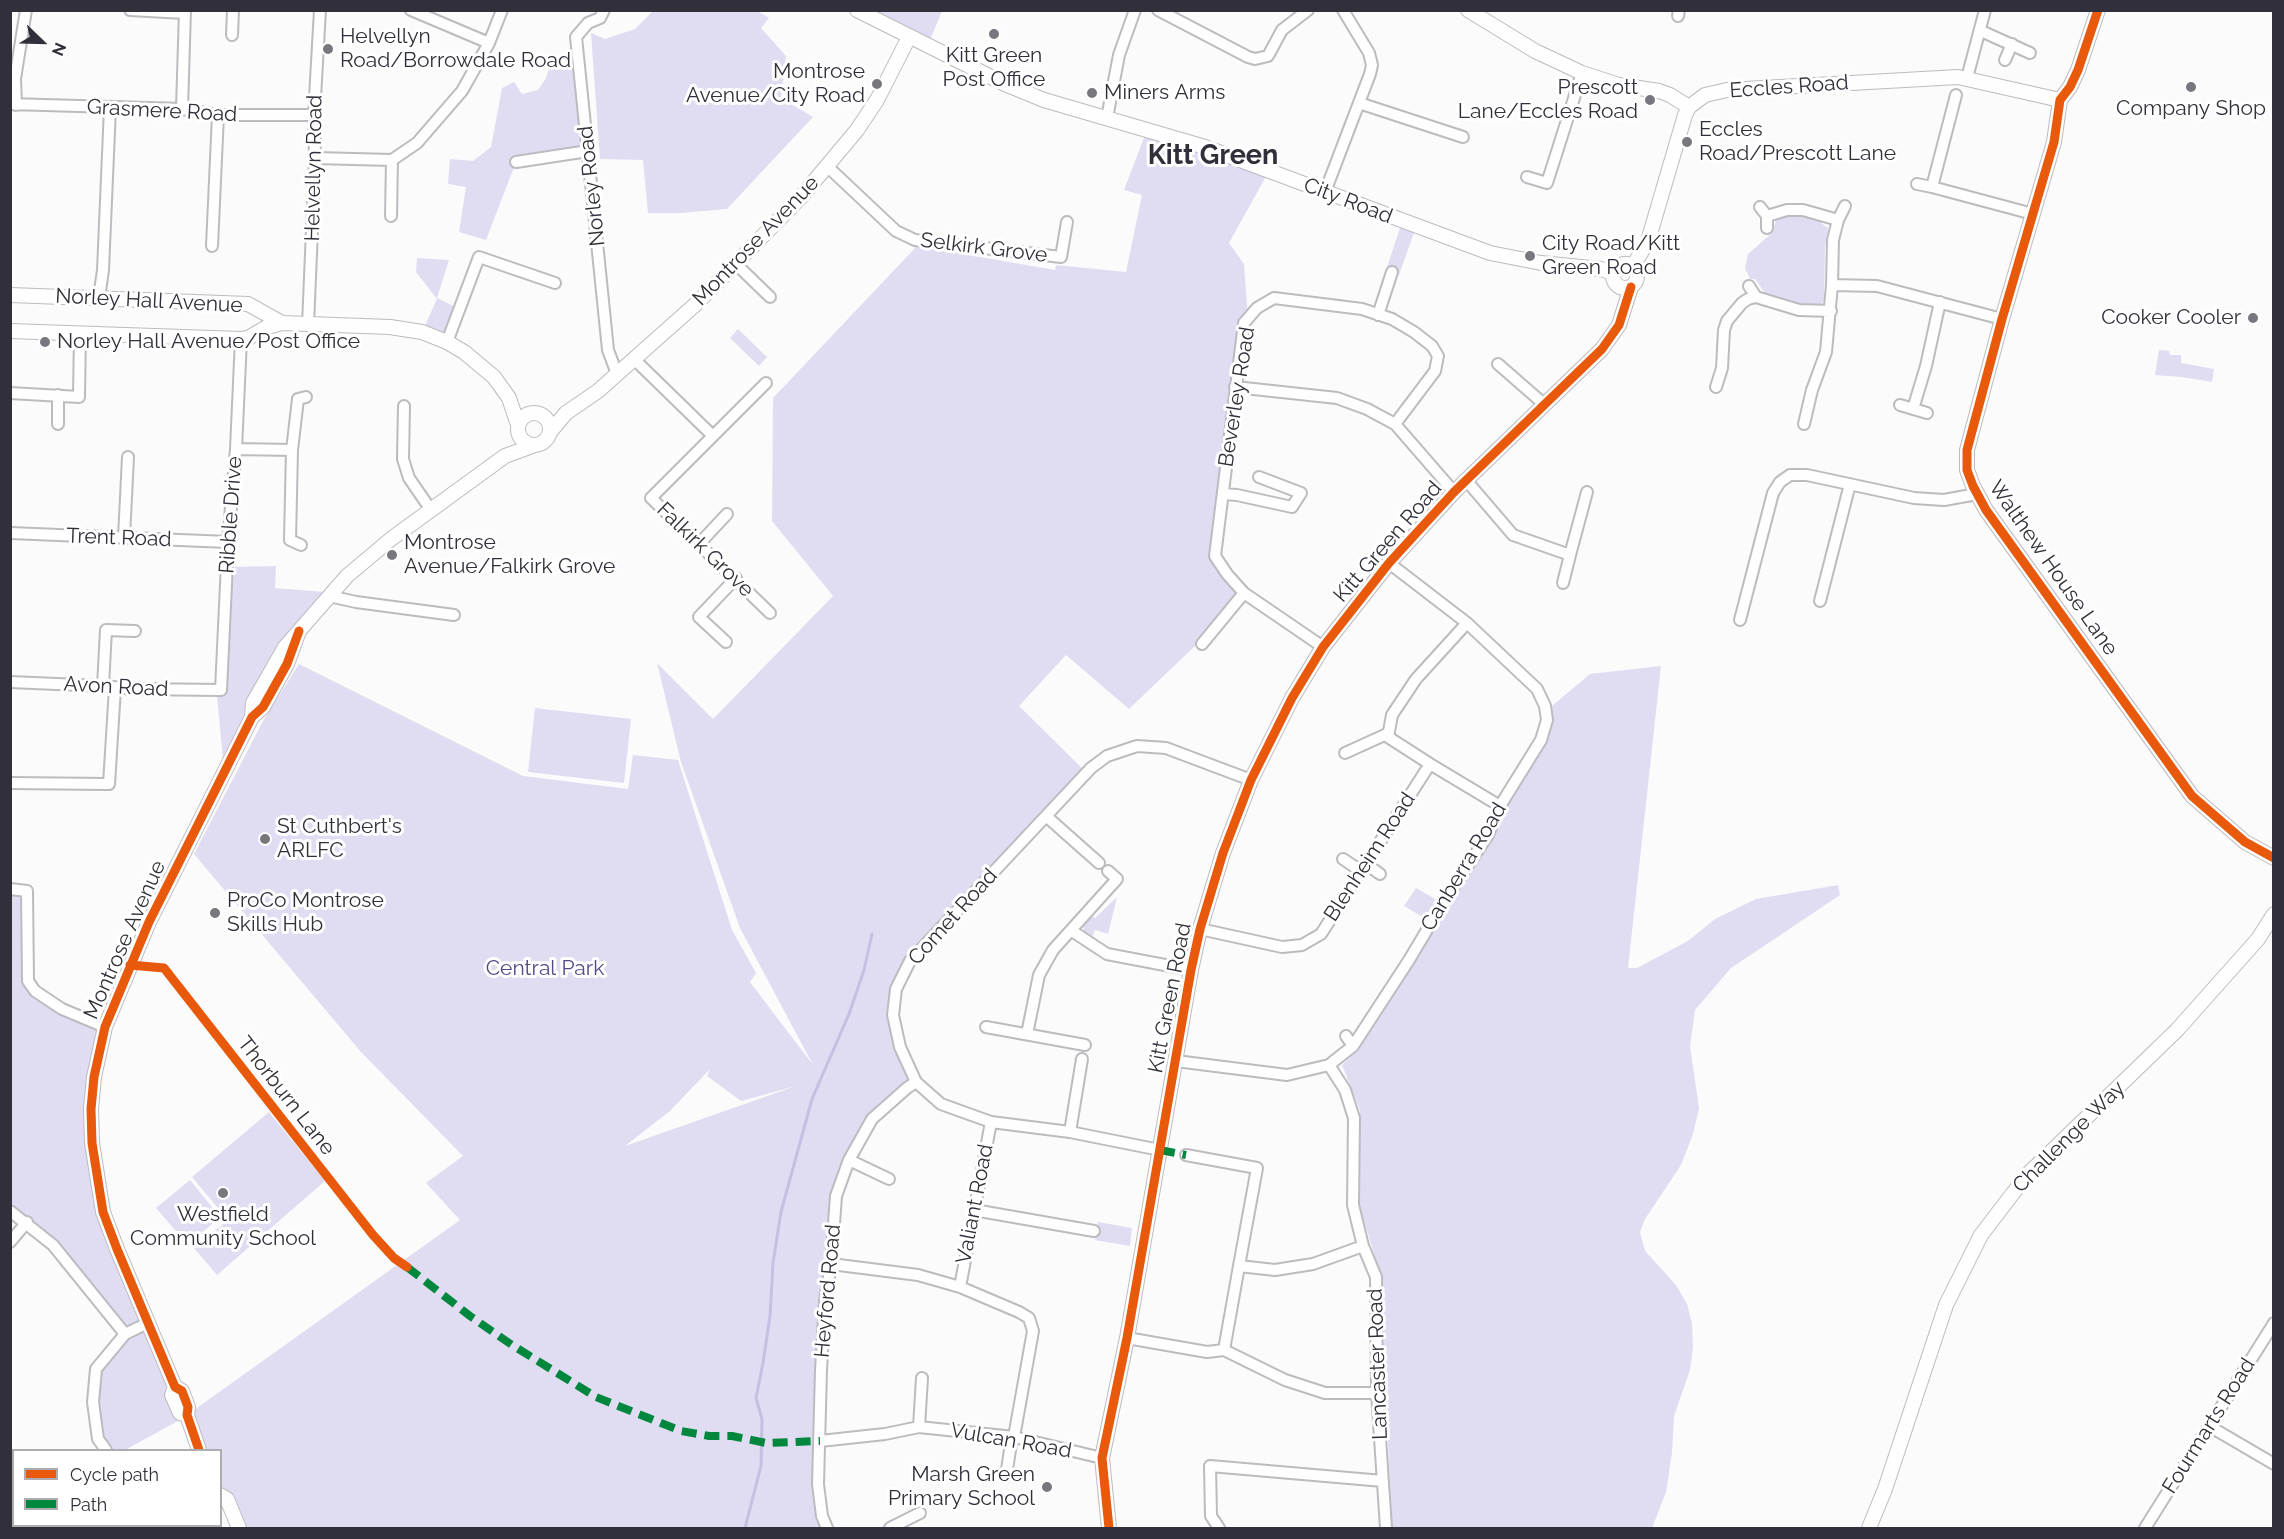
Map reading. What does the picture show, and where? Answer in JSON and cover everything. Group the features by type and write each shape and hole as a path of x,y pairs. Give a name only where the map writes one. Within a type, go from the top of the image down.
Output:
{"street":[{"path":"13,105 26,10"},
{"path":"130,10 185,12 182,109"},
{"path":"232,35 233,10"},
{"name":"Helvellyn Road","path":"309,325 315,158 314,115 320,10"},
{"path":"411,10 489,43"},
{"path":"315,158 392,160 417,143 462,91 489,43 502,10"},
{"name":"Norley Road","path":"604,10 600,18 588,23 576,37 608,350 617,374"},
{"name":"City Road","path":"857,10 1026,92 1205,147 1490,253 1541,263 1601,269 1613,273"},
{"path":"1107,118 1120,48 1135,10"},
{"path":"1158,10 1248,57 1262,59 1273,50 1288,24 1308,10"},
{"path":"1325,192 1370,74 1371,60 1343,10"},
{"path":"1468,10 1535,51 1582,73 1619,85 1659,91 1689,107 1682,123 1648,241 1633,266"},
{"path":"1967,78 1985,10"},
{"path":"2060,100 2070,87 2078,70 2098,10"},
{"path":"1981,31 2030,53"},
{"name":"Montrose Avenue","path":"550,432 566,413 598,391 635,360 737,265 828,167 877,100 909,37"},
{"path":"2005,60 2012,44"},
{"path":"1527,177 1547,183 1582,73"},
{"name":"Eccles Road","path":"1689,107 1705,95 1727,90 1933,77 1967,78 2060,100"},
{"path":"1932,187 1956,96"},
{"name":"Walthew House Lane","path":"2060,100 2055,142 2002,319 1967,450 1967,470 1986,510 2192,796 2245,842 2274,858"},
{"path":"1359,103 1463,137"},
{"name":"Grasmere Road","path":"13,105 182,109 218,115 314,115"},
{"path":"99,298 103,270 110,108"},
{"path":"213,246 218,115"},
{"path":"1951,117 1963,120"},
{"path":"516,162 588,151"},
{"path":"391,216 392,160"},
{"name":"Selkirk Grove","path":"828,167 896,231 915,240 1061,257 1067,222"},
{"path":"1917,184 2033,214"},
{"path":"1804,424 1812,390 1826,352 1831,311 1831,258 1838,220 1845,206"},
{"path":"1760,207 1767,216 1767,228"},
{"path":"1767,216 1787,210 1803,210 1838,220"},
{"path":"447,342 478,257 555,283"},
{"path":"1622,264 1633,266 1637,277 1630,287 1623,288 1616,285 1613,273 1616,268 1622,264"},
{"path":"737,265 770,297"},
{"path":"1378,315 1392,272"},
{"path":"1832,285 1877,286 2002,319"},
{"path":"1749,286 1755,297"},
{"name":"Kitt Green Road","path":"1109,1528 1102,1458 1127,1338 1191,970 1200,929 1223,853 1251,780 1292,698 1323,647 1389,563 1454,492 1602,349 1613,335 1622,317 1630,287"},
{"name":"Norley Hall Avenue","path":"10,294 248,304 282,323 390,327 422,332 447,342 482,365 509,398 518,427"},
{"path":"1716,387 1722,368 1724,330 1727,321 1748,298 1755,297 1799,310 1831,311"},
{"name":"Beverley Road","path":"1323,647 1244,593 1215,556 1244,322 1257,308 1274,298 1362,309 1392,319 1414,332 1432,346 1438,356 1435,371 1395,423"},
{"path":"1913,409 1926,366 1940,302"},
{"path":"260,331 264,318 261,312"},
{"name":"Norley Hall Avenue","path":"10,331 241,339 282,323"},
{"path":"10,393 79,397 80,333"},
{"name":"Ribble Drive","path":"221,690 241,339"},
{"path":"635,360 713,436"},
{"path":"1498,364 1545,405"},
{"name":"Falkirk Grove","path":"766,382 651,498 770,613"},
{"path":"1235,387 1337,398 1367,409 1395,423 1454,492"},
{"path":"58,395 58,424"},
{"path":"301,545 290,540 292,450 298,399 306,397"},
{"name":"Norley Hall Avenue","path":"509,398 538,413"},
{"path":"1900,405 1927,413"},
{"path":"404,406 403,459 409,478 431,510"},
{"path":"538,413 548,421 550,432 544,441 535,445 529,444 521,438 518,427 523,417 538,413 566,413"},
{"name":"Montrose Avenue","path":"505,456 518,427"},
{"name":"Montrose Avenue","path":"200,1449 187,1415 180,1413 172,1395 175,1387 103,1212 92,1143 91,1109 99,1045 105,1027 148,922 252,717 263,707 287,664 299,631 328,596 369,557 505,456 535,445"},
{"path":"236,449 292,450"},
{"path":"124,537 128,457"},
{"path":"1740,620 1773,493 1780,482 1790,475 1797,474 1914,498 1944,500 1977,494"},
{"path":"1222,494 1292,507 1301,493 1259,477"},
{"path":"1466,480 1513,536 1570,555"},
{"path":"1820,601 1850,484"},
{"path":"1563,583 1587,492"},
{"path":"699,544 727,514"},
{"name":"Trent Road","path":"10,533 228,542"},
{"name":"Canberra Road","path":"1176,1061 1287,1075 1329,1065 1353,1046 1488,835 1500,806 1541,740 1547,720 1545,706 1537,689 1467,623 1389,563"},
{"path":"726,642 699,616 736,579"},
{"path":"1202,644 1244,593"},
{"path":"328,596 454,615"},
{"path":"1467,623 1416,679 1392,715 1388,737 1500,806"},
{"path":"103,686 106,630 135,631"},
{"name":"Avon Road","path":"10,682 115,688 221,690"},
{"path":"10,783 109,784 115,688"},
{"path":"1345,753 1389,733"},
{"name":"Comet Road","path":"1160,1150 1070,1132 991,1122 941,1104 916,1082 900,1047 893,1015 896,989 910,961 1091,768 1107,756 1137,746 1166,748 1251,780"},
{"name":"Blenheim Road","path":"1200,929 1282,947 1302,945 1321,934 1430,764"},
{"path":"1046,816 1099,863"},
{"path":"1343,859 1380,874"},
{"path":"1027,1034 1039,975 1053,950 1117,879 1108,871"},
{"path":"10,889 27,891 28,981 35,991 62,1009 105,1027"},
{"name":"Challenge Way","path":"1869,1528 1885,1489 1946,1305 1981,1235 2027,1174 2177,1029 2258,939 2274,914"},
{"path":"1072,931 1107,954 1191,970"},
{"path":"986,1027 1085,1044"},
{"path":"1346,1036 1353,1046"},
{"path":"1070,1132 1082,1059"},
{"name":"Lancaster Road","path":"1329,1065 1345,1090 1354,1118 1353,1205 1362,1246 1376,1277 1377,1392 1386,1528"},
{"name":"Heyford Road","path":"827,1528 822,1516 818,1484 821,1370 825,1301 831,1264 836,1196 849,1160 872,1119 916,1082"},
{"name":"Valiant Road","path":"960,1287 991,1122"},
{"path":"1186,1155 1257,1168 1224,1350"},
{"path":"849,1160 889,1179"},
{"path":"974,1210 1094,1232"},
{"path":"10,1211 27,1222 53,1245 125,1334"},
{"path":"10,1242 27,1222"},
{"path":"1239,1266 1275,1270 1313,1264 1362,1246"},
{"path":"831,1264 918,1275 960,1287 1029,1318 1033,1331 1006,1476"},
{"path":"105,1449 98,1439 93,1402 96,1369 125,1334 148,1323"},
{"name":"Fourmarts Road","path":"2145,1528 2274,1323"},
{"path":"1127,1338 1207,1352 1224,1350 1285,1380 1325,1393 1377,1392"},
{"name":"Vulcan Road","path":"920,1427 922,1378"},
{"path":"2209,1425 2274,1464"},
{"name":"Vulcan Road","path":"820,1441 885,1434 920,1427 1013,1437 1102,1458"},
{"path":"1219,1528 1211,1516 1210,1466 1383,1481"},
{"path":"222,1496 227,1499 239,1528"},
{"path":"222,1511 230,1528"},
{"path":"890,1528 920,1513"}],"green space":[{"path":"654,10 757,11 769,18 761,28 786,56 781,98 813,117 727,209 648,213 643,160 600,159 591,33 605,39 635,29"},
{"path":"876,11 942,11 928,45 874,19"},
{"path":"577,63 588,151 516,162 486,240 459,232 466,187 448,184 450,159 473,161 491,147 502,88 514,82 522,94 538,90 546,78 550,65"},
{"name":"Central Park","path":"1145,135 1269,171 1229,243 1244,264 1248,318 1223,494 1209,550 1236,596 1195,646 1129,709 1066,655 1019,706 1087,773 910,961 893,1015 916,1082 872,1119 836,1196 820,1441 822,1516 827,1528 235,1528 222,1497 222,1449 200,1449 187,1416 127,1449 108,1449 95,1414 103,1360 145,1325 125,1334 80,1278 11,1214 10,890 27,891 31,985 105,1027 91,1109 103,1212 187,1415 460,1220 426,1183 463,1156 361,1052 194,854 263,721 299,664 523,776 628,789 633,755 678,760 732,930 756,973 750,982 813,1065 740,928 681,762 657,663 713,719 833,596 772,521 773,398 917,246 1055,270 1056,265 1126,272 1142,195 1124,190","holes":["710,1069 707,1076 741,1101 796,1086 625,1146 670,1111"]},
{"path":"1799,214 1817,217 1817,220 1828,228 1825,247 1824,301 1821,305 1788,301 1765,293 1755,279 1750,279 1745,268 1748,254 1773,232 1776,219 1784,215"},
{"path":"1402,222 1416,227 1399,275 1386,270"},
{"path":"417,258 449,260 437,298 460,309 447,342 422,332 437,299 416,272"},
{"path":"738,329 767,357 759,366 730,338"},
{"path":"2159,350 2169,351 2170,355 2181,355 2181,363 2214,369 2212,382 2155,375"},
{"path":"276,566 275,588 325,592 270,667 224,771 217,695 227,567"},
{"path":"1661,666 1628,968 1637,968 1688,941 1715,919 1756,899 1838,885 1840,895 1731,968 1695,1010 1690,1046 1699,1108 1693,1134 1681,1165 1645,1219 1640,1232 1645,1251 1676,1285 1687,1304 1692,1324 1693,1347 1690,1370 1674,1416 1672,1453 1666,1492 1652,1528 1392,1528 1380,1274 1359,1204 1360,1110 1342,1065 1359,1049 1431,922 1404,906 1416,888 1442,903 1537,746 1546,711 1590,674"},
{"path":"535,708 631,719 624,783 528,772"},
{"path":"1117,897 1108,934 1095,930 1092,938 1084,932 1083,926 1091,916 1095,918"},
{"path":"269,1112 325,1181 217,1275 194,1248 228,1220 192,1177"},
{"path":"190,1180 220,1217 188,1245 156,1208"},
{"path":"1098,1222 1132,1228 1130,1246 1095,1240"}],"waterway":[{"path":"745,1528 761,1466 762,1419 756,1398 770,1316 773,1263 781,1212 812,1099 849,1014 864,970 872,934"}],"marked path":[{"path":"1160,1150 1186,1155"},
{"path":"407,1267 512,1345 596,1397 681,1431 709,1436 732,1436 766,1443 820,1441"}],"cycle path":[{"path":"2098,10 2078,70 2070,87 2060,100 2054,142 2002,319 1967,450 1967,470 1986,510 2192,796 2245,842 2274,858"},
{"path":"1109,1528 1102,1458 1127,1338 1191,970 1200,929 1223,853 1251,780 1292,698 1323,647 1389,563 1454,492 1602,349 1619,325 1631,287"},
{"path":"199,1449 187,1415 188,1407 182,1391 175,1387 103,1212 92,1143 91,1109 94,1077 105,1027 149,922 252,717 263,707 287,664 299,631"},
{"name":"Thorburn Lane","path":"130,965 164,968 373,1235 394,1258 407,1267"}],"place":[{"name":"Kitt Green Post Office","path":"994,34"},
{"name":"Helvellyn Road/Borrowdale Road","path":"328,49"},
{"name":"Montrose Avenue/City Road","path":"877,84"},
{"name":"Company Shop","path":"2191,87"},
{"name":"Miners Arms","path":"1092,93"},
{"name":"Prescott Lane/Eccles Road","path":"1650,100"},
{"name":"Eccles Road/Prescott Lane","path":"1687,142"},
{"name":"City Road/Kitt Green Road","path":"1530,256"},
{"name":"Cooker Cooler","path":"2253,318"},
{"name":"Norley Hall Avenue/Post Office","path":"45,342"},
{"name":"Montrose Avenue/Falkirk Grove","path":"392,555"},
{"name":"St Cuthbert's ARLFC","path":"265,839"},
{"name":"ProCo Montrose Skills Hub","path":"215,913"},
{"name":"Westfield Community School","path":"223,1193"},
{"name":"Marsh Green Primary School","path":"1047,1487"}],"district":[{"name":"Kitt Green","path":"1213,156"}]}
